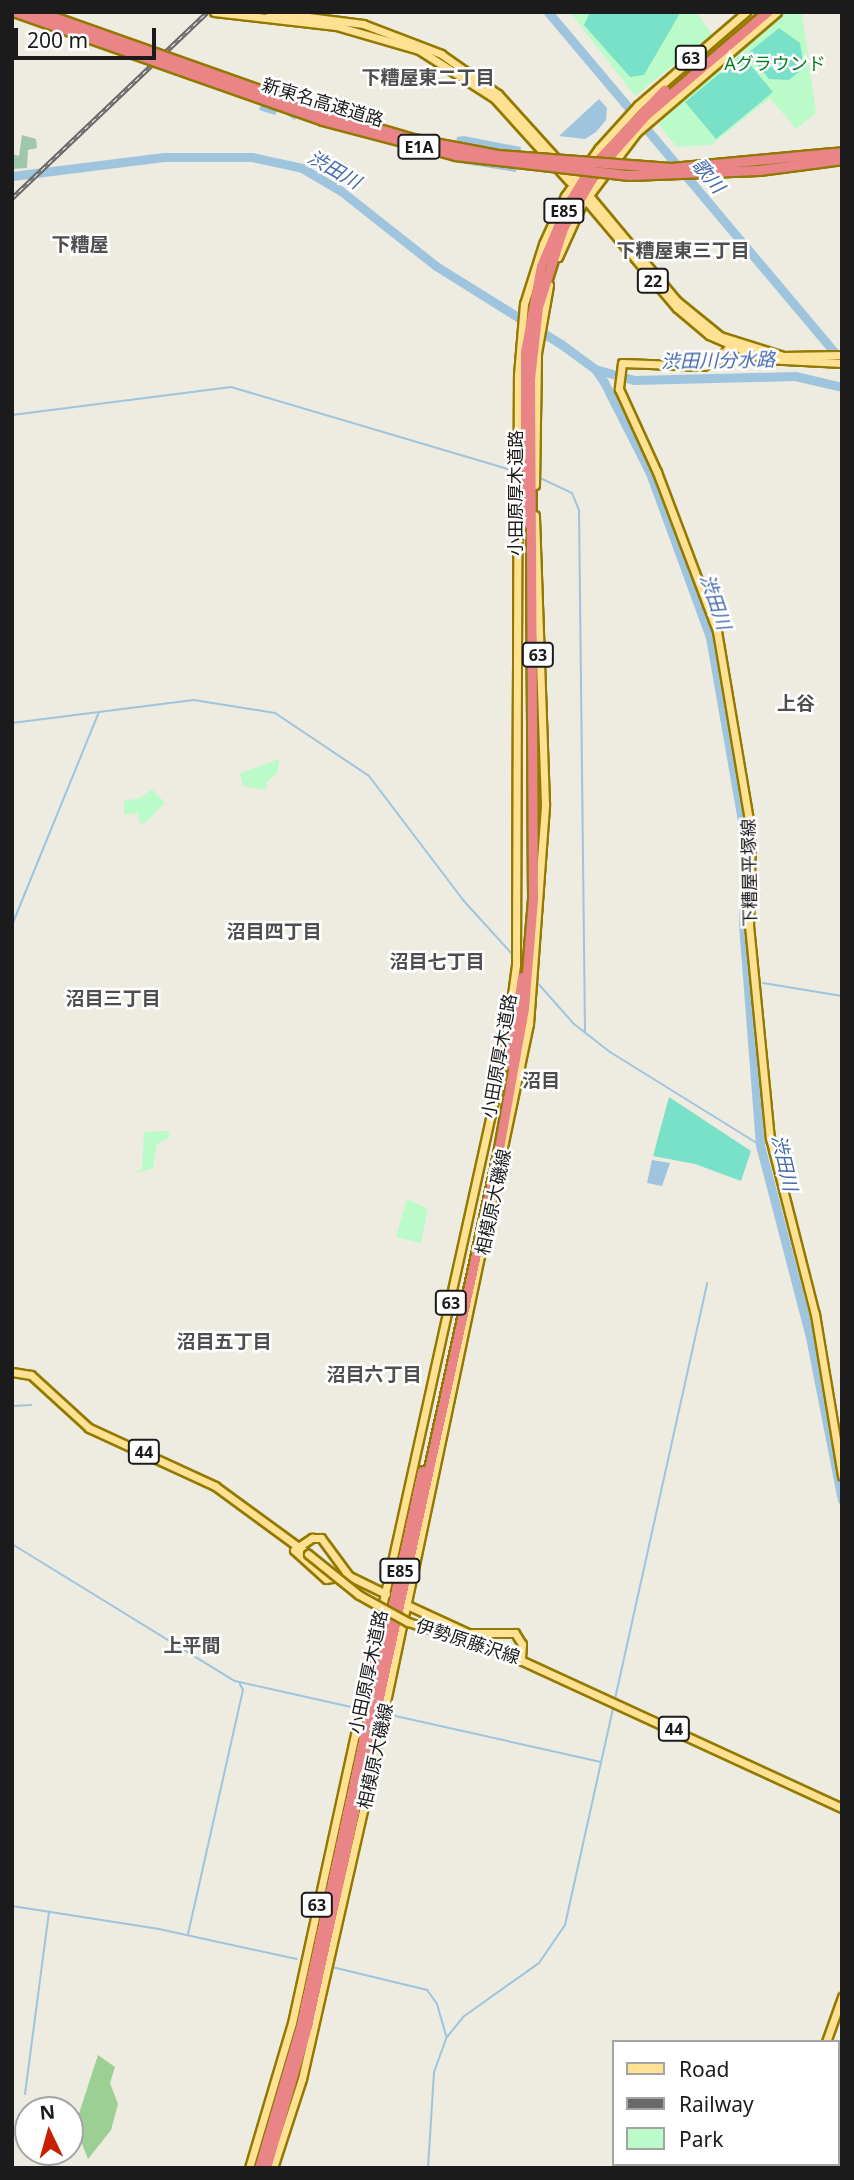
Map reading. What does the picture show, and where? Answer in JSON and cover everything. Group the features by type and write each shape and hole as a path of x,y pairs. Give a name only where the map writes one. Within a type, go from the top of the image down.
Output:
{"highway":[{"name":"新東名高速道路","path":"16,12 322,120 455,155 629,175 759,170 842,159"},
{"name":"新東名高速道路","path":"39,12 324,113 471,150 544,162 657,168 759,163 842,152"},
{"name":"小田原厚木道路","path":"266,2168 307,2026 498,1124 525,968 528,868 523,391 541,266 565,207 590,168 631,125 757,12"},
{"name":"小田原厚木道路","path":"644,113 767,12"},
{"name":"E85","path":"359,1772 407,1605"},
{"path":"359,1772 375,1640"},
{"name":"小田原厚木道路","path":"259,2168 301,2024 359,1772"}],"main road":[{"path":"214,12 336,26 423,52 494,98 571,178 498,94 441,54 363,24 269,12"},
{"name":"63","path":"644,113 746,12"},
{"name":"63","path":"644,113 777,12"},
{"name":"相模原大磯線","path":"273,2168 302,2079 519,1087 525,968 545,804 530,331 532,318 581,206 631,125"},
{"name":"22","path":"590,201 677,301 730,344 783,356 842,363"},
{"name":"下糟屋平塚線","path":"730,344 720,359 703,366 621,365 618,384 657,472 717,631 751,831 750,925 769,1138 815,1314 842,1476"},
{"name":"22","path":"827,361 842,355"},
{"name":"相模原大磯線","path":"249,2168 292,2023 525,968"},
{"name":"伊勢原藤沢線","path":"12,1372 31,1376 89,1429 202,1478 300,1546 359,1595 408,1622 521,1658 842,1808"},
{"path":"349,1576 325,1578 294,1550 312,1538 324,1539 349,1576 386,1594"},
{"path":"407,1605 468,1633 515,1633 523,1644 521,1658"},
{"path":"827,2040 842,1997"}],"green space":[{"path":"570,12 696,12 712,34 635,96"},
{"path":"590,12 677,12 679,15 644,75 630,77 584,25"},
{"name":"Aグラウンド","path":"784,12 802,12 816,113 796,129 770,98 711,145 677,147 658,124"},
{"path":"779,28 800,43 804,68 789,80 769,79 748,53"},
{"path":"742,55 773,92 716,139 685,102"},
{"path":"22,135 36,139 37,148 28,150 27,168 12,169 12,154 19,156"},
{"path":"279,759 278,772 266,783 266,790 243,786 240,773"},
{"path":"152,789 165,803 147,821 140,824 138,813 124,815 124,801 140,798"},
{"path":"669,1097 751,1151 741,1181 695,1164 653,1156"},
{"path":"169,1131 169,1138 157,1144 153,1168 131,1175 142,1169 144,1132"},
{"path":"407,1199 428,1209 421,1243 396,1237"},
{"path":"98,2055 115,2067 110,2083 118,2104 111,2130 88,2159 84,2149 84,2098"}],"shaded area":[{"path":"269,82 302,97 295,120 278,109 275,115 259,110"},
{"path":"599,99 607,108 606,120 596,132 585,139 559,136"},
{"path":"457,137 521,147 516,172 452,162"},
{"path":"652,1160 670,1163 662,1186 647,1183"}],"waterway":[{"name":"歌川","path":"548,12 840,359"},
{"name":"渋田川","path":"12,176 164,157 252,157 302,168 341,191 436,266 561,344 595,369 604,382 650,473 710,637 746,843 743,924 760,1145 810,1337 842,1500"},
{"name":"渋田川分水路","path":"595,369 634,380 795,376 842,387"},
{"path":"12,415 231,387 512,470"},
{"path":"540,478 572,493 579,510 585,1032"},
{"path":"12,723 194,700 275,713 369,776 463,900 512,954"},
{"path":"12,925 99,712"},
{"path":"534,979 574,1024 610,1052 760,1145"},
{"path":"763,983 842,996"},
{"path":"615,1699 707,1283"},
{"path":"12,1406 31,1405"},
{"path":"12,1544 235,1681 351,1707"},
{"path":"188,1934 243,1690 240,1684"},
{"path":"428,2168 434,2072 447,2037 463,2017 539,1963 565,1925 613,1708"},
{"path":"391,1715 601,1762"},
{"path":"12,1906 159,1929 297,1959"},
{"path":"25,2094 49,1912"},
{"path":"332,1967 427,1990 437,2004 446,2036"}],"railway":[{"path":"12,198 207,12"}],"district":[{"name":"下糟屋東二丁目","path":"428,78"},
{"name":"下糟屋","path":"80,245"},
{"name":"下糟屋東三丁目","path":"683,251"},
{"name":"上谷","path":"796,704"},
{"name":"沼目四丁目","path":"274,932"},
{"name":"沼目七丁目","path":"437,962"},
{"name":"沼目三丁目","path":"113,999"},
{"name":"沼目","path":"541,1081"},
{"name":"沼目五丁目","path":"224,1342"},
{"name":"沼目六丁目","path":"374,1375"},
{"name":"上平間","path":"192,1646"}]}
